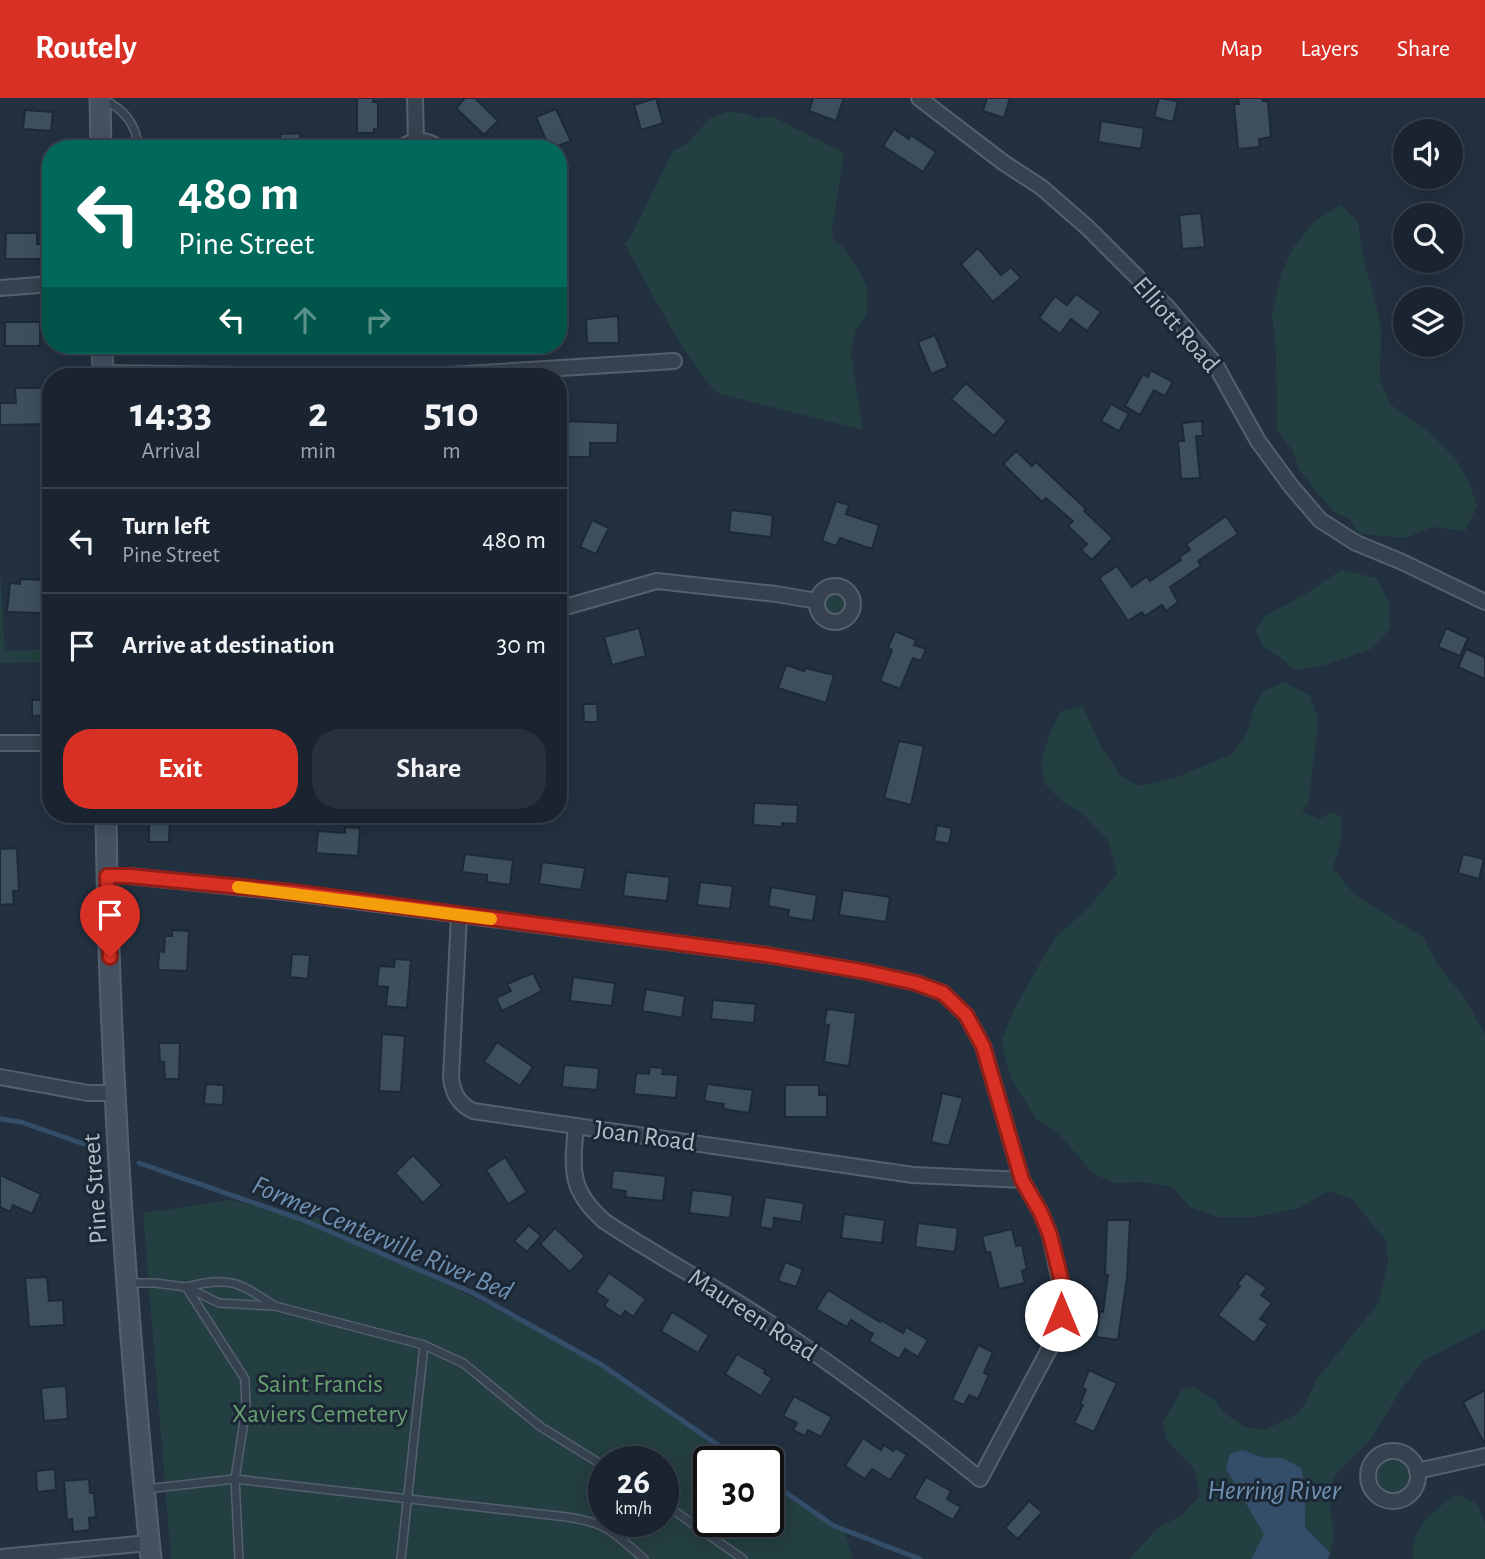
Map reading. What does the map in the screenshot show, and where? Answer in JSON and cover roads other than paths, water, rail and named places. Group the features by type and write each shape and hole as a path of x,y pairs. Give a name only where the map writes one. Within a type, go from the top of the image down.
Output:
{"main road":[{"path":"101,98 101,140"},
{"name":"Pine Street","path":"106,823 114,1093 150,1551"}],"street":[{"path":"415,98 416,140"},
{"name":"Elliott Road","path":"919,98 1012,169 1041,187 1088,228 1168,308 1215,363 1258,440 1320,520 1356,543 1485,602"},
{"path":"0,288 42,285"},
{"path":"562,368 674,361"},
{"path":"567,606 657,580 817,601"},
{"path":"0,743 42,743"},
{"path":"107,876 293,892 767,955 867,972 931,987 956,1003 974,1027 983,1046 1022,1180"},
{"name":"Joan Road","path":"459,915 451,1070 453,1088 465,1107 481,1114 913,1175 1022,1180"},
{"path":"0,1077 88,1093 114,1093"},
{"name":"Maureen Road","path":"576,1126 573,1164 575,1184 585,1203 604,1221 760,1316 819,1356 916,1427 980,1479 1045,1357 1061,1315 1061,1279 1050,1235 1022,1180"},
{"path":"1417,1471 1485,1456"},
{"path":"0,1556 150,1551"}],"lane":[{"path":"101,98 121,109 131,121 136,140"},
{"path":"186,1287 205,1282 230,1282 243,1285 275,1306"},
{"path":"127,1283 186,1287 219,1303 275,1306 424,1345 463,1363 532,1421 588,1456"},
{"path":"186,1287 245,1379 246,1408 235,1479 239,1559"},
{"path":"401,1559 424,1345"},
{"path":"144,1490 235,1479 593,1521 608,1528 644,1559"},
{"path":"679,1514 743,1559"}],"water":[{"name":"Herring River","path":"1243,1450 1261,1457 1282,1458 1301,1468 1306,1493 1305,1527 1330,1553 1328,1559 1251,1559 1264,1534 1226,1469 1230,1454"}],"waterway":[{"name":"Former Centerville River Bed","path":"0,1119 21,1122 98,1149"},
{"name":"Former Centerville River Bed","path":"139,1163 303,1220 471,1292 602,1365 719,1446"},
{"name":"Former Centerville River Bed","path":"784,1491 834,1526 920,1559"}],"park label":[{"name":"Saint Francis Xaviers Cemetery","path":"320,1398"}]}
